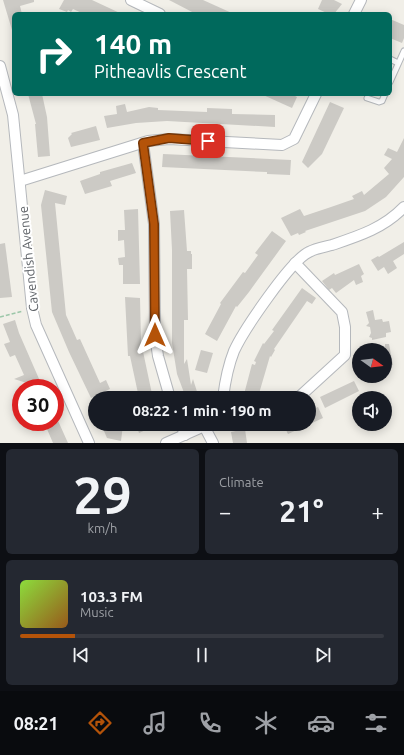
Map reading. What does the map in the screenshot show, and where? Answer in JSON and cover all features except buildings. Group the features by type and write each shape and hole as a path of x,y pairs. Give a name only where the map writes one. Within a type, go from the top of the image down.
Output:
{"street":[{"path":"131,0 156,12"},
{"path":"355,12 361,0"},
{"name":"Cavendish Avenue","path":"0,66 13,115 32,308 36,325 89,443"},
{"path":"20,181 143,143 169,138 282,145 294,139 315,96"},
{"path":"143,143 154,224 155,335 158,356 168,391"},
{"path":"224,391 234,351 242,335 295,263 309,252 373,230 387,222 404,207"},
{"path":"295,263 342,312 345,327 345,356 306,391"},
{"path":"184,431 185,435"},
{"path":"166,443 194,431"},
{"path":"209,431 213,443"}],"lane":[{"path":"392,77 404,50"},
{"path":"392,60 398,63"},
{"path":"367,98 379,102 382,101 384,96"}],"path":[{"path":"0,317 32,308"}],"route":[{"path":"155,335 154,224 143,143 169,138 208,141"}]}
